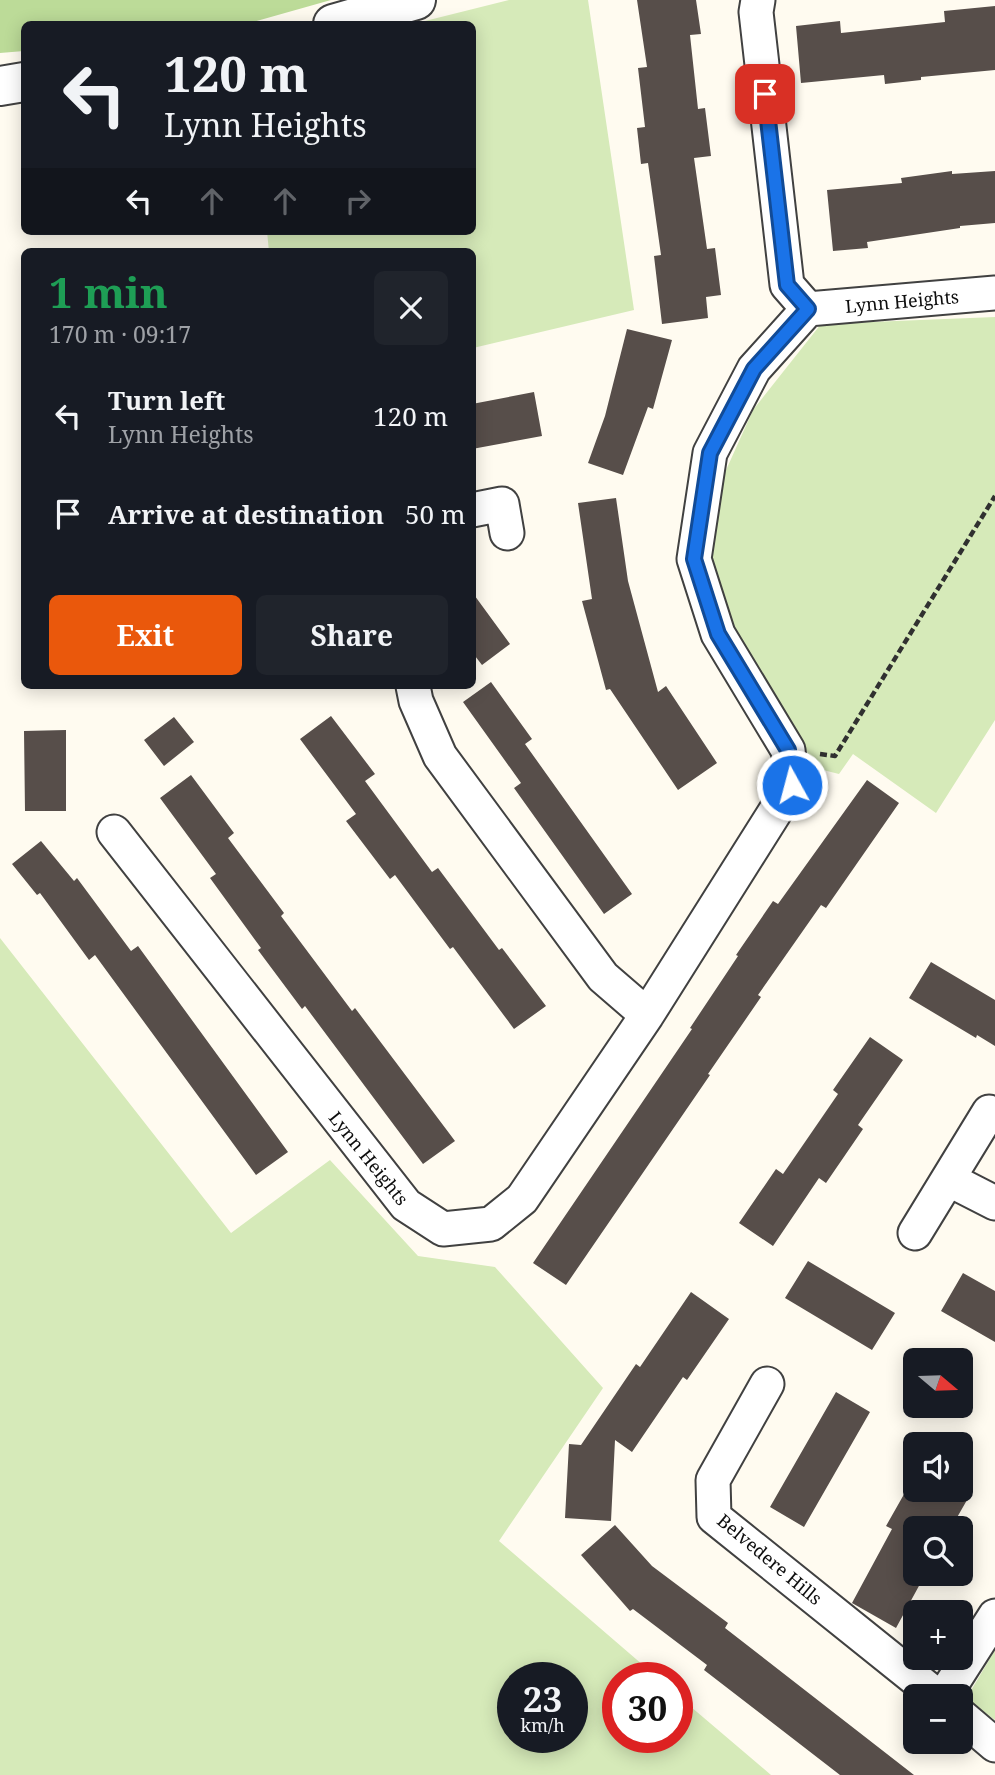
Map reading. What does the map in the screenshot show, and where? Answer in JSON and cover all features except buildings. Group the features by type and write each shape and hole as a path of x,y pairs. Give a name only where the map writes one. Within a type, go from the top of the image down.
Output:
{"street":[{"path":"343,21 416,0"},
{"path":"758,0 756,12 787,285 808,309"},
{"path":"0,86 21,82"},
{"name":"Lynn Heights","path":"114,832 168,905 406,1205 443,1229 491,1224 522,1199 647,1015 792,785 788,750 718,634 694,559 710,453 754,369 808,309 995,293"},
{"path":"476,509 502,504 508,533"},
{"path":"414,689 416,701 440,756 603,976 647,1015"},
{"path":"915,1233 989,1112"},
{"path":"948,1179 995,1203"},
{"name":"Belvedere Hills","path":"767,1384 713,1480 714,1517 922,1684"},
{"path":"952,1684 995,1616"},
{"path":"973,1726 995,1745"}],"path":[{"path":"788,750 835,756 995,496"}],"green space":[{"path":"0,0 331,0 257,21 21,21 21,51 0,53"},
{"path":"509,0 588,0 634,310 476,347 476,248 269,248 267,235 476,235 476,21 425,21"},
{"path":"995,317 995,720 936,813 853,754 839,774 815,768 793,723 742,647 712,568 718,488 753,410 821,324"},
{"path":"0,938 231,1233 330,1160 418,1256 495,1267 603,1388 499,1541 639,1662 602,1662 602,1753 693,1753 693,1709 771,1775 0,1775"},
{"path":"995,1650 995,1720 973,1704 973,1687"}],"route":[{"path":"765,94 787,285 808,309 754,369 710,453 694,559 718,634 788,750 792,785"}]}
